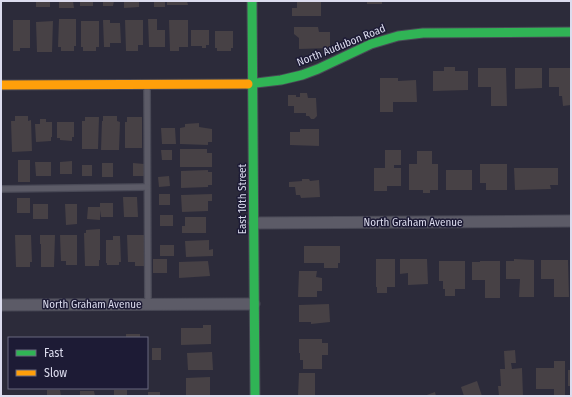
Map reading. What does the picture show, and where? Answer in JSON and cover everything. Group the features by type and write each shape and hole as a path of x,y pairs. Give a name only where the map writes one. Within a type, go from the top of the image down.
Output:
{"street":[{"name":"East 10th Street","path":"252,1 255,396"},
{"name":"North Audubon Road","path":"1,85 253,84 281,80 310,72 371,44 398,36 423,33 571,32"},
{"name":"North Graham Avenue","path":"254,222 571,220"},
{"name":"North Graham Avenue","path":"1,305 254,304"}],"lane":[{"path":"147,85 148,304"},
{"path":"1,189 147,187"}],"building":[{"path":"36,1 50,1 50,7 36,7"},
{"path":"59,1 73,1 74,8 59,8"},
{"path":"80,1 93,1 93,6 80,6"},
{"path":"103,1 114,1 113,6 103,6"},
{"path":"124,1 139,1 139,7 124,8"},
{"path":"154,1 165,1 165,7 154,7"},
{"path":"167,1 187,1 188,5 167,5"},
{"path":"297,1 321,1 321,16 292,16 292,8 297,8"},
{"path":"367,1 382,1 382,4 367,4"},
{"path":"59,19 76,19 76,46 74,46 74,51 61,51 61,47 58,47"},
{"path":"148,19 157,19 157,30 165,30 165,47 149,47"},
{"path":"13,20 30,20 30,48 20,48 20,51 13,51"},
{"path":"103,20 110,20 110,23 120,23 121,43 110,43 110,47 104,47"},
{"path":"125,20 143,20 143,45 138,45 138,51 126,51"},
{"path":"169,20 188,20 188,47 179,47 179,51 170,51"},
{"path":"53,21 52,52 37,52 36,22"},
{"path":"81,21 99,21 99,47 96,47 96,51 83,51 83,47 81,47"},
{"path":"294,27 318,27 319,32 330,32 330,48 299,49 299,38 294,34"},
{"path":"191,30 209,30 209,45 206,45 206,48 202,48 202,46 191,46"},
{"path":"215,31 233,31 233,48 231,48 231,51 217,51 217,48 215,48"},
{"path":"444,67 455,67 455,71 468,71 468,90 433,91 433,71 444,71"},
{"path":"478,68 506,68 507,106 491,106 491,87 478,87"},
{"path":"515,68 542,68 542,88 515,89"},
{"path":"549,68 571,68 571,105 563,106 562,96 559,96 559,87 549,87"},
{"path":"380,78 398,78 398,81 416,80 417,102 393,102 393,112 380,112"},
{"path":"300,93 307,93 308,98 316,98 317,116 314,119 306,116 306,113 294,113 294,106 288,106 288,95 296,95 296,97 300,97"},
{"path":"15,116 28,116 28,121 31,120 32,151 12,152 11,121 15,121"},
{"path":"103,116 117,116 117,121 120,122 119,150 101,150"},
{"path":"85,117 99,117 98,149 82,149 82,121 85,121"},
{"path":"127,117 142,117 142,148 125,148 125,122 127,122"},
{"path":"40,119 46,119 46,122 52,122 51,141 36,142 35,124 40,124"},
{"path":"57,122 74,122 74,137 72,137 72,141 60,140 60,138 57,138"},
{"path":"199,123 199,127 212,129 212,142 208,142 208,145 180,144 180,128 185,127 185,124"},
{"path":"161,128 175,128 176,144 162,144"},
{"path":"300,129 319,129 319,146 290,145 290,132 300,132"},
{"path":"180,149 207,149 207,153 212,153 212,167 180,167"},
{"path":"161,150 172,150 172,160 162,160"},
{"path":"385,150 401,150 401,165 394,165 394,168 401,168 401,186 387,186 387,191 374,191 374,168 385,168"},
{"path":"417,151 432,151 432,164 438,164 438,190 430,190 430,193 423,193 423,190 409,190 409,164 417,164"},
{"path":"18,160 30,160 30,182 18,182"},
{"path":"72,161 72,174 60,174 60,162"},
{"path":"35,162 51,162 51,176 36,176"},
{"path":"102,163 113,163 113,177 102,177"},
{"path":"133,163 144,164 144,176 133,176"},
{"path":"480,164 507,164 507,190 486,190 486,183 480,183"},
{"path":"82,165 92,165 92,176 82,176"},
{"path":"514,168 558,168 558,185 550,185 551,189 515,190"},
{"path":"208,170 208,172 212,172 212,185 208,185 208,187 181,188 181,171"},
{"path":"446,170 472,170 472,190 446,190"},
{"path":"169,176 170,186 159,187 158,177"},
{"path":"302,179 309,179 310,181 319,180 320,197 301,198 300,195 296,195 295,187 289,187 289,182 302,181"},
{"path":"159,194 170,194 170,205 159,205"},
{"path":"212,194 212,201 208,201 208,211 182,212 181,195"},
{"path":"123,197 137,197 138,217 124,217"},
{"path":"17,198 30,198 30,213 17,213"},
{"path":"100,203 113,203 113,217 101,217 100,210 100,220 87,219 88,207 100,207"},
{"path":"33,204 48,204 48,219 33,219"},
{"path":"65,204 77,204 77,224 66,225"},
{"path":"160,215 173,215 173,226 160,226"},
{"path":"185,217 206,217 206,233 182,233 182,226 185,226"},
{"path":"100,229 99,266 85,266 84,233 86,233 86,230"},
{"path":"15,235 31,235 32,262 30,262 30,267 16,267"},
{"path":"40,235 55,235 54,267 41,267"},
{"path":"60,235 77,235 77,265 66,265 66,261 61,261"},
{"path":"127,235 144,235 145,266 135,266 135,262 128,262"},
{"path":"113,236 120,236 121,262 119,262 119,265 107,265 106,240 113,240"},
{"path":"209,240 209,250 213,249 213,256 186,257 185,241"},
{"path":"160,245 174,245 174,256 160,256"},
{"path":"304,246 340,246 340,263 338,263 338,268 324,268 324,263 304,263"},
{"path":"153,259 167,259 167,273 153,273"},
{"path":"376,259 395,259 395,287 387,287 387,293 377,293"},
{"path":"400,259 427,259 428,284 408,285 408,273 400,274"},
{"path":"514,259 534,260 534,297 519,297 520,279 506,279 506,261 514,261"},
{"path":"541,260 568,260 569,297 554,297 554,279 541,279"},
{"path":"208,261 210,276 179,278 179,262"},
{"path":"439,261 465,261 465,289 455,289 455,296 445,296 443,281 439,281"},
{"path":"500,261 500,298 485,298 485,280 472,280 472,262"},
{"path":"299,271 317,271 316,277 322,278 322,291 317,291 317,297 298,297"},
{"path":"329,304 330,322 311,324 311,322 299,322 299,305"},
{"path":"203,325 211,325 211,344 181,345 181,328 203,328"},
{"path":"126,334 140,334 140,337 126,337"},
{"path":"299,339 322,339 322,343 328,343 328,355 322,355 322,369 303,369 303,360 300,360 299,353"},
{"path":"152,348 161,348 161,360 152,360"},
{"path":"515,350 516,363 511,363 512,369 522,368 523,396 499,396 498,386 501,386 500,369 505,369 504,351"},
{"path":"212,352 213,370 188,370 187,353"},
{"path":"554,361 565,361 565,395 554,395 554,389 536,389 536,368 554,368"},
{"path":"568,370 571,370 571,386 568,386"},
{"path":"299,373 315,373 315,396 298,396"},
{"path":"210,377 210,395 186,395 186,378"},
{"path":"477,381 482,396 464,396 461,387"},
{"path":"47,390 60,390 61,396 47,396"},
{"path":"114,390 127,390 127,396 114,396"},
{"path":"80,391 94,391 95,396 80,396"},
{"path":"148,392 160,392 160,396 148,396"},
{"path":"435,392 436,396 424,396"}],"traffic: fast":[{"path":"252,1 255,396"},
{"path":"248,84 281,80 302,75 371,44 398,36 423,33 571,32"}],"traffic: slow":[{"path":"1,85 248,84"}]}
